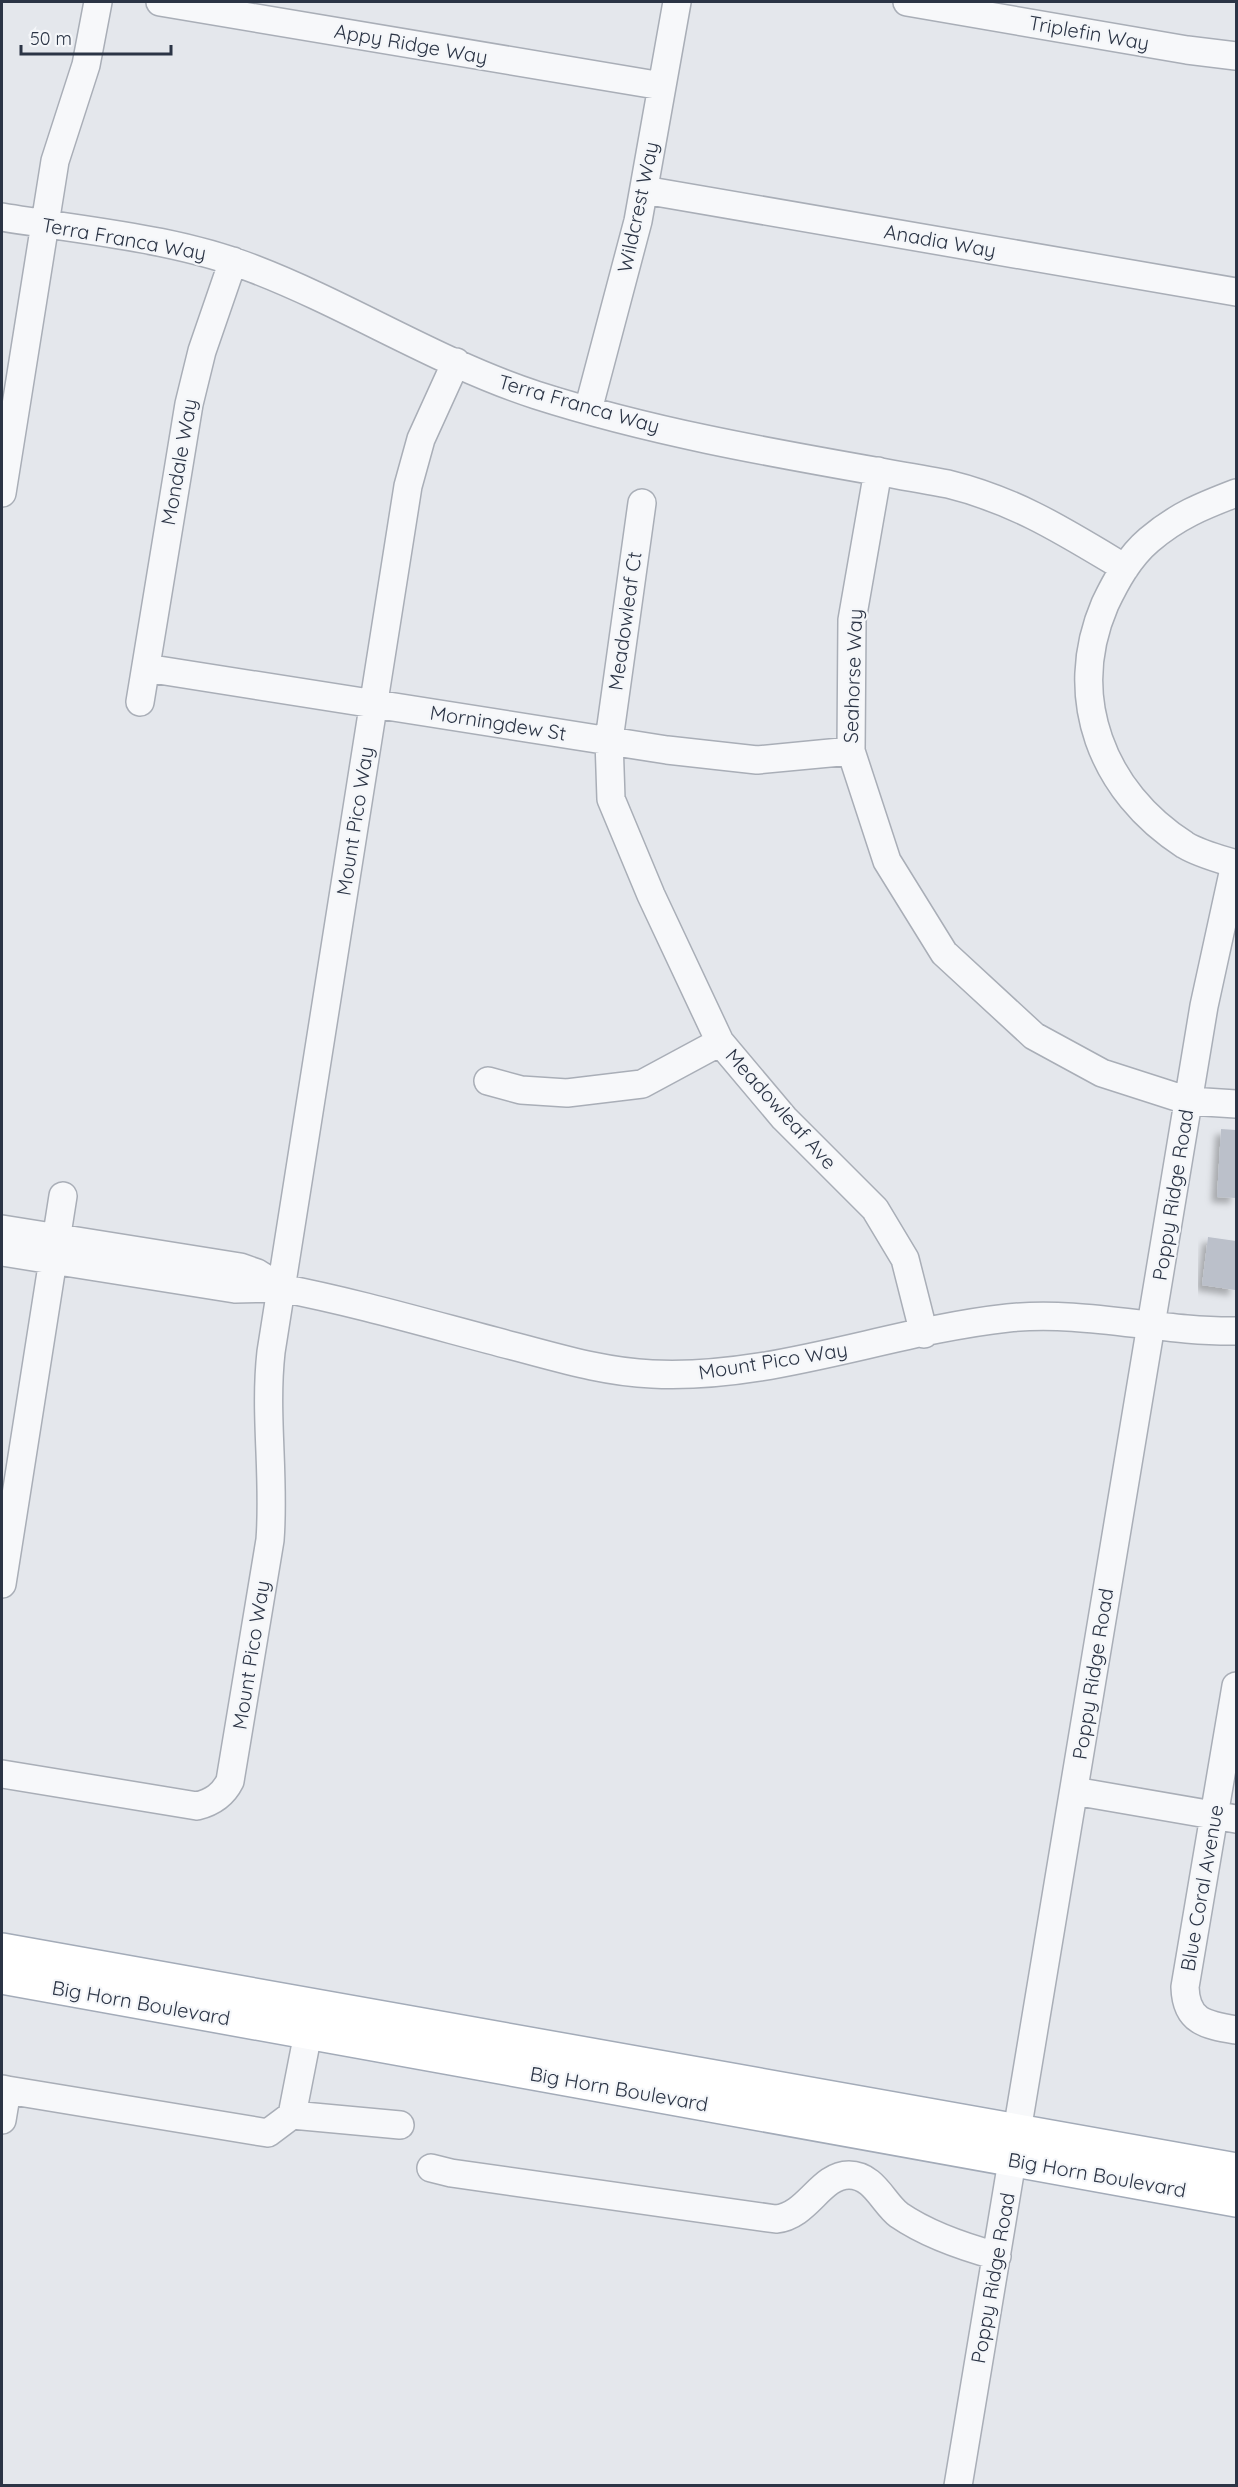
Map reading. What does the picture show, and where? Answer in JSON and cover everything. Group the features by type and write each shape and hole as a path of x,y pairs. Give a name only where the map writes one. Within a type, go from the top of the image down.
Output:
{"main road":[{"name":"Big Horn Boulevard","path":"2,1950 1016,2146 1236,2200"},
{"name":"Big Horn Boulevard","path":"2,1977 308,2033 1016,2146 1236,2170"}],"street":[{"path":"2,493 5,453 55,161 86,65 98,2"},
{"name":"Appy Ridge Way","path":"160,2 662,86"},
{"name":"Wildcrest Way","path":"588,410 644,190 677,2"},
{"name":"Triplefin Way","path":"907,2 1187,50 1236,56"},
{"name":"Anadia Way","path":"644,190 1236,292"},
{"name":"Terra Franca Way","path":"2,217 165,244 233,261 282,281 510,386 588,410 732,445 948,484 1005,501 1034,514 1125,568"},
{"name":"Mondale Way","path":"140,702 189,404 202,351 233,261"},
{"name":"Mount Pico Way","path":"2,1773 197,1806 215,1800 227,1788 232,1773 270,1540 272,1501 267,1395 281,1288 412,470 421,439 456,362"},
{"name":"Seahorse Way","path":"878,471 852,620 851,751 887,861 944,953 1034,1036 1102,1073 1189,1101 1236,1104"},
{"name":"Poppy Ridge Road","path":"958,2486 1213,959 1236,864 1187,846 1146,816 1115,776 1095,729 1088,678 1095,627 1115,581 1148,541 1189,511 1236,493"},
{"name":"Meadowleaf Ct","path":"609,740 642,503"},
{"name":"Morningdew St","path":"146,668 667,750 757,760 851,751"},
{"name":"Meadowleaf Ave","path":"609,740 611,800 651,895 720,1042 784,1118 875,1209 905,1259 924,1334"},
{"path":"488,1081 521,1090 567,1093 642,1084 720,1042"},
{"path":"2,1584 63,1196"},
{"name":"Mount Pico Way","path":"2,1229 55,1249 235,1289 281,1288 588,1365 648,1374 688,1375 731,1372 985,1321 1034,1317 1086,1318 1151,1327 1236,1331"},
{"name":"Mount Pico Way","path":"2,1252 55,1249"},
{"name":"Blue Coral Avenue","path":"1236,1686 1225,1817 1185,1987 1185,2003 1194,2017 1211,2026 1236,2030"},
{"path":"1074,1791 1225,1817"},
{"path":"2,2120 4,2089 268,2133 292,2115 308,2033"},
{"path":"292,2115 400,2125"},
{"path":"431,2168 451,2173 776,2219 788,2218 835,2179 849,2175 872,2185 897,2213 922,2227 967,2247 997,2256"}],"building":[{"path":"1221,1129 1236,1130 1236,1198 1217,1197"},
{"path":"1208,1237 1236,1241 1235,1290 1202,1285"}]}
